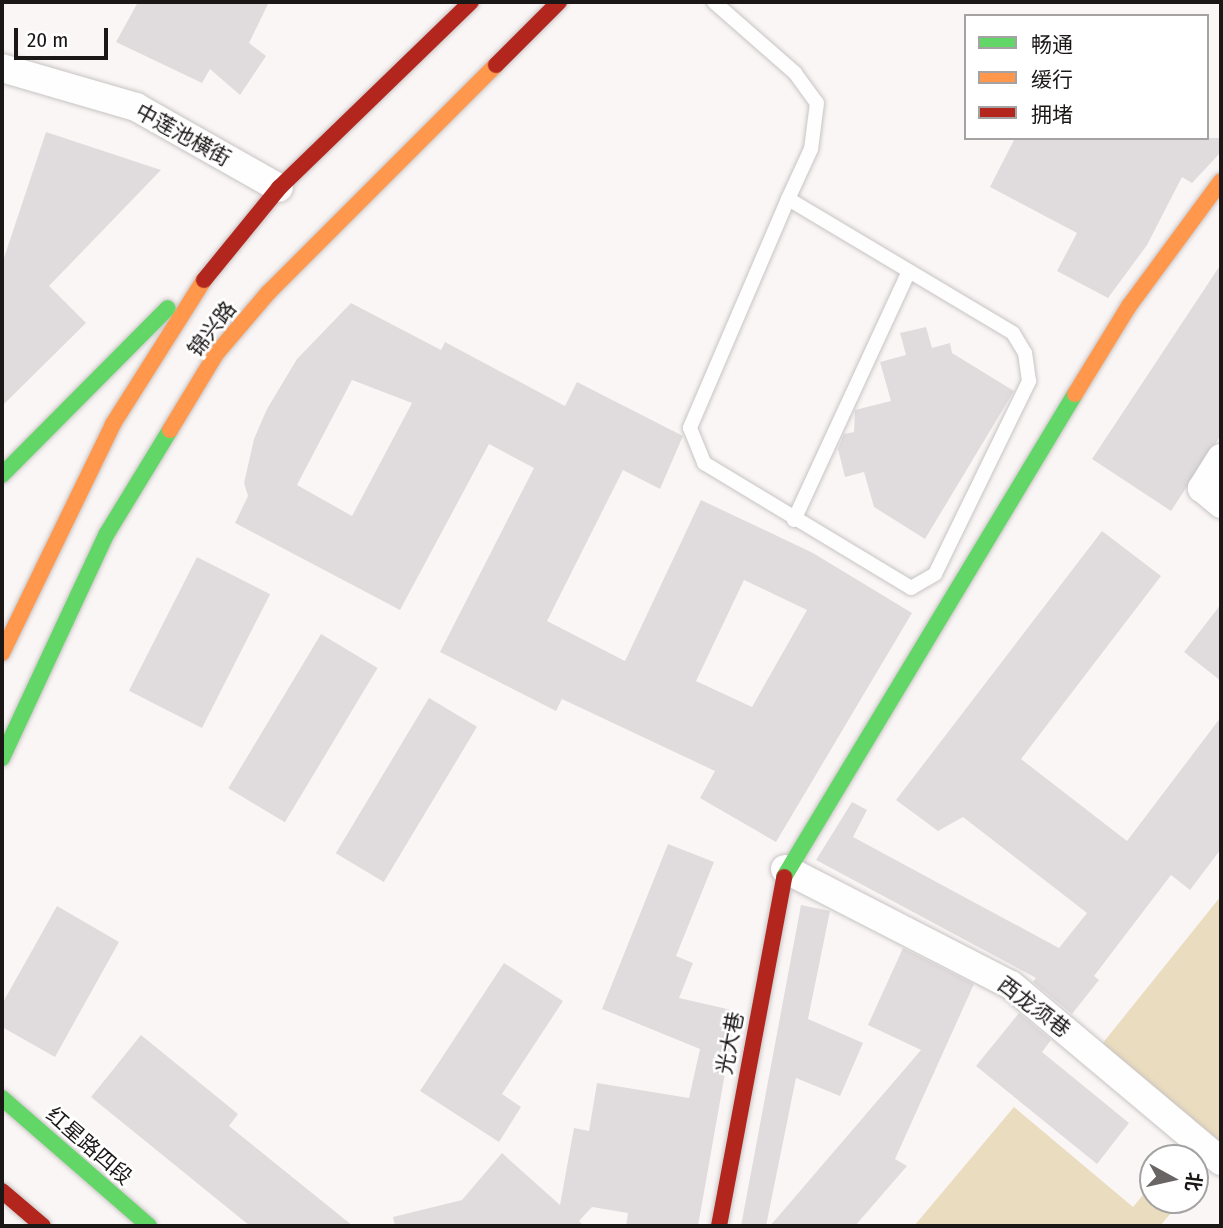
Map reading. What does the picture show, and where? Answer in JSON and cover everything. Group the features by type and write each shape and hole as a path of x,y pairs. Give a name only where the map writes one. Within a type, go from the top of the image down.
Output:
{"main road":[{"name":"锦兴路","path":"2,653 113,424 217,259 279,188 471,2"},
{"name":"锦兴路","path":"2,758 106,535 216,354 268,293 559,2"},
{"path":"785,869 1129,306 1221,181"},
{"path":"2,475 217,259"},
{"name":"光大巷","path":"719,1226 785,869"},
{"name":"红星路四段","path":"2,1098 149,1226"},
{"path":"2,1191 43,1226"}],"street":[{"name":"中莲池横街","path":"2,68 136,107 279,188"},
{"path":"1212,496 1221,457"},
{"name":"西龙须巷","path":"785,869 1011,985 1221,1161"}],"lane":[{"path":"714,2 795,73 817,103 811,149 788,199 690,428 704,463 794,520 911,588 935,574 1029,381 1025,353 1013,333 788,199"},
{"path":"794,520 909,271"}],"shaded area":[{"path":"1221,896 1221,1144 1102,1044"},
{"path":"1014,1107 1133,1207 1139,1200 1139,1214 1170,1214 1160,1226 914,1226"}],"building":[{"path":"138,2 269,2 249,43 266,56 240,95 210,69 202,83 116,42"},
{"path":"46,132 161,170 49,286 86,323 2,406 2,264"},
{"path":"1221,138 1221,152 1192,183 1182,177 1147,245 1108,298 1057,271 1077,233 990,187 1014,140"},
{"path":"1221,264 1221,435 1171,511 1092,459"},
{"path":"351,303 441,350 445,342 565,406 577,382 683,436 660,489 623,470 547,621 625,661 701,500 813,553 912,613 776,842 700,798 715,771 562,699 556,711 440,652 534,468 489,444 400,610 235,523 248,496 244,483 254,439 267,409 297,359","holes":["352,380 412,403 352,516 297,485","744,580 807,610 752,707 696,681"]},
{"path":"926,327 932,348 950,343 952,353 1014,391 925,539 874,507 864,472 845,477 838,449 844,434 854,432 855,410 891,401 880,362 906,355 900,333"},
{"path":"1102,531 1161,576 1021,759 1127,841 1221,717 1221,849 1190,890 1171,875 1094,976 1099,980 1072,1014 1033,982 1036,978 816,860 852,802 867,810 853,837 1059,948 1087,913 963,817 938,831 896,800"},
{"path":"197,557 270,594 202,728 129,691"},
{"path":"1221,604 1221,681 1184,652"},
{"path":"321,634 378,668 285,822 228,788"},
{"path":"429,698 477,727 384,882 336,853"},
{"path":"668,844 714,862 676,956 693,963 679,998 736,1011 698,1226 626,1226 628,1213 592,1207 579,1221 584,1226 395,1226 393,1217 462,1200 502,1153 560,1205 574,1128 589,1131 597,1083 689,1098 700,1049 602,1009"},
{"path":"801,905 830,911 808,1019 863,1043 840,1096 796,1078 766,1226 741,1226"},
{"path":"57,906 119,942 55,1057 2,1027 2,1004"},
{"path":"903,948 974,984 895,1159 907,1166 855,1226 770,1226 921,1050 868,1025"},
{"path":"504,963 563,1001 502,1094 521,1107 499,1142 420,1091"},
{"path":"1019,1013 1051,1040 1042,1052 1129,1123 1097,1164 976,1066"},
{"path":"141,1035 238,1114 229,1126 353,1226 250,1226 91,1097"}],"traffic: fast":[{"path":"2,475 168,308"},
{"path":"784,877 1075,394"},
{"path":"2,758 106,535 170,430"},
{"path":"2,1098 149,1226"}],"traffic: slow":[{"path":"170,430 216,354 268,293 496,65"},
{"path":"1075,394 1129,306 1221,181"},
{"path":"2,653 113,424 204,280"}],"traffic: jam":[{"path":"204,280 279,188 471,2"},
{"path":"496,65 559,2"},
{"path":"719,1226 784,877"},
{"path":"2,1191 43,1226"}]}
